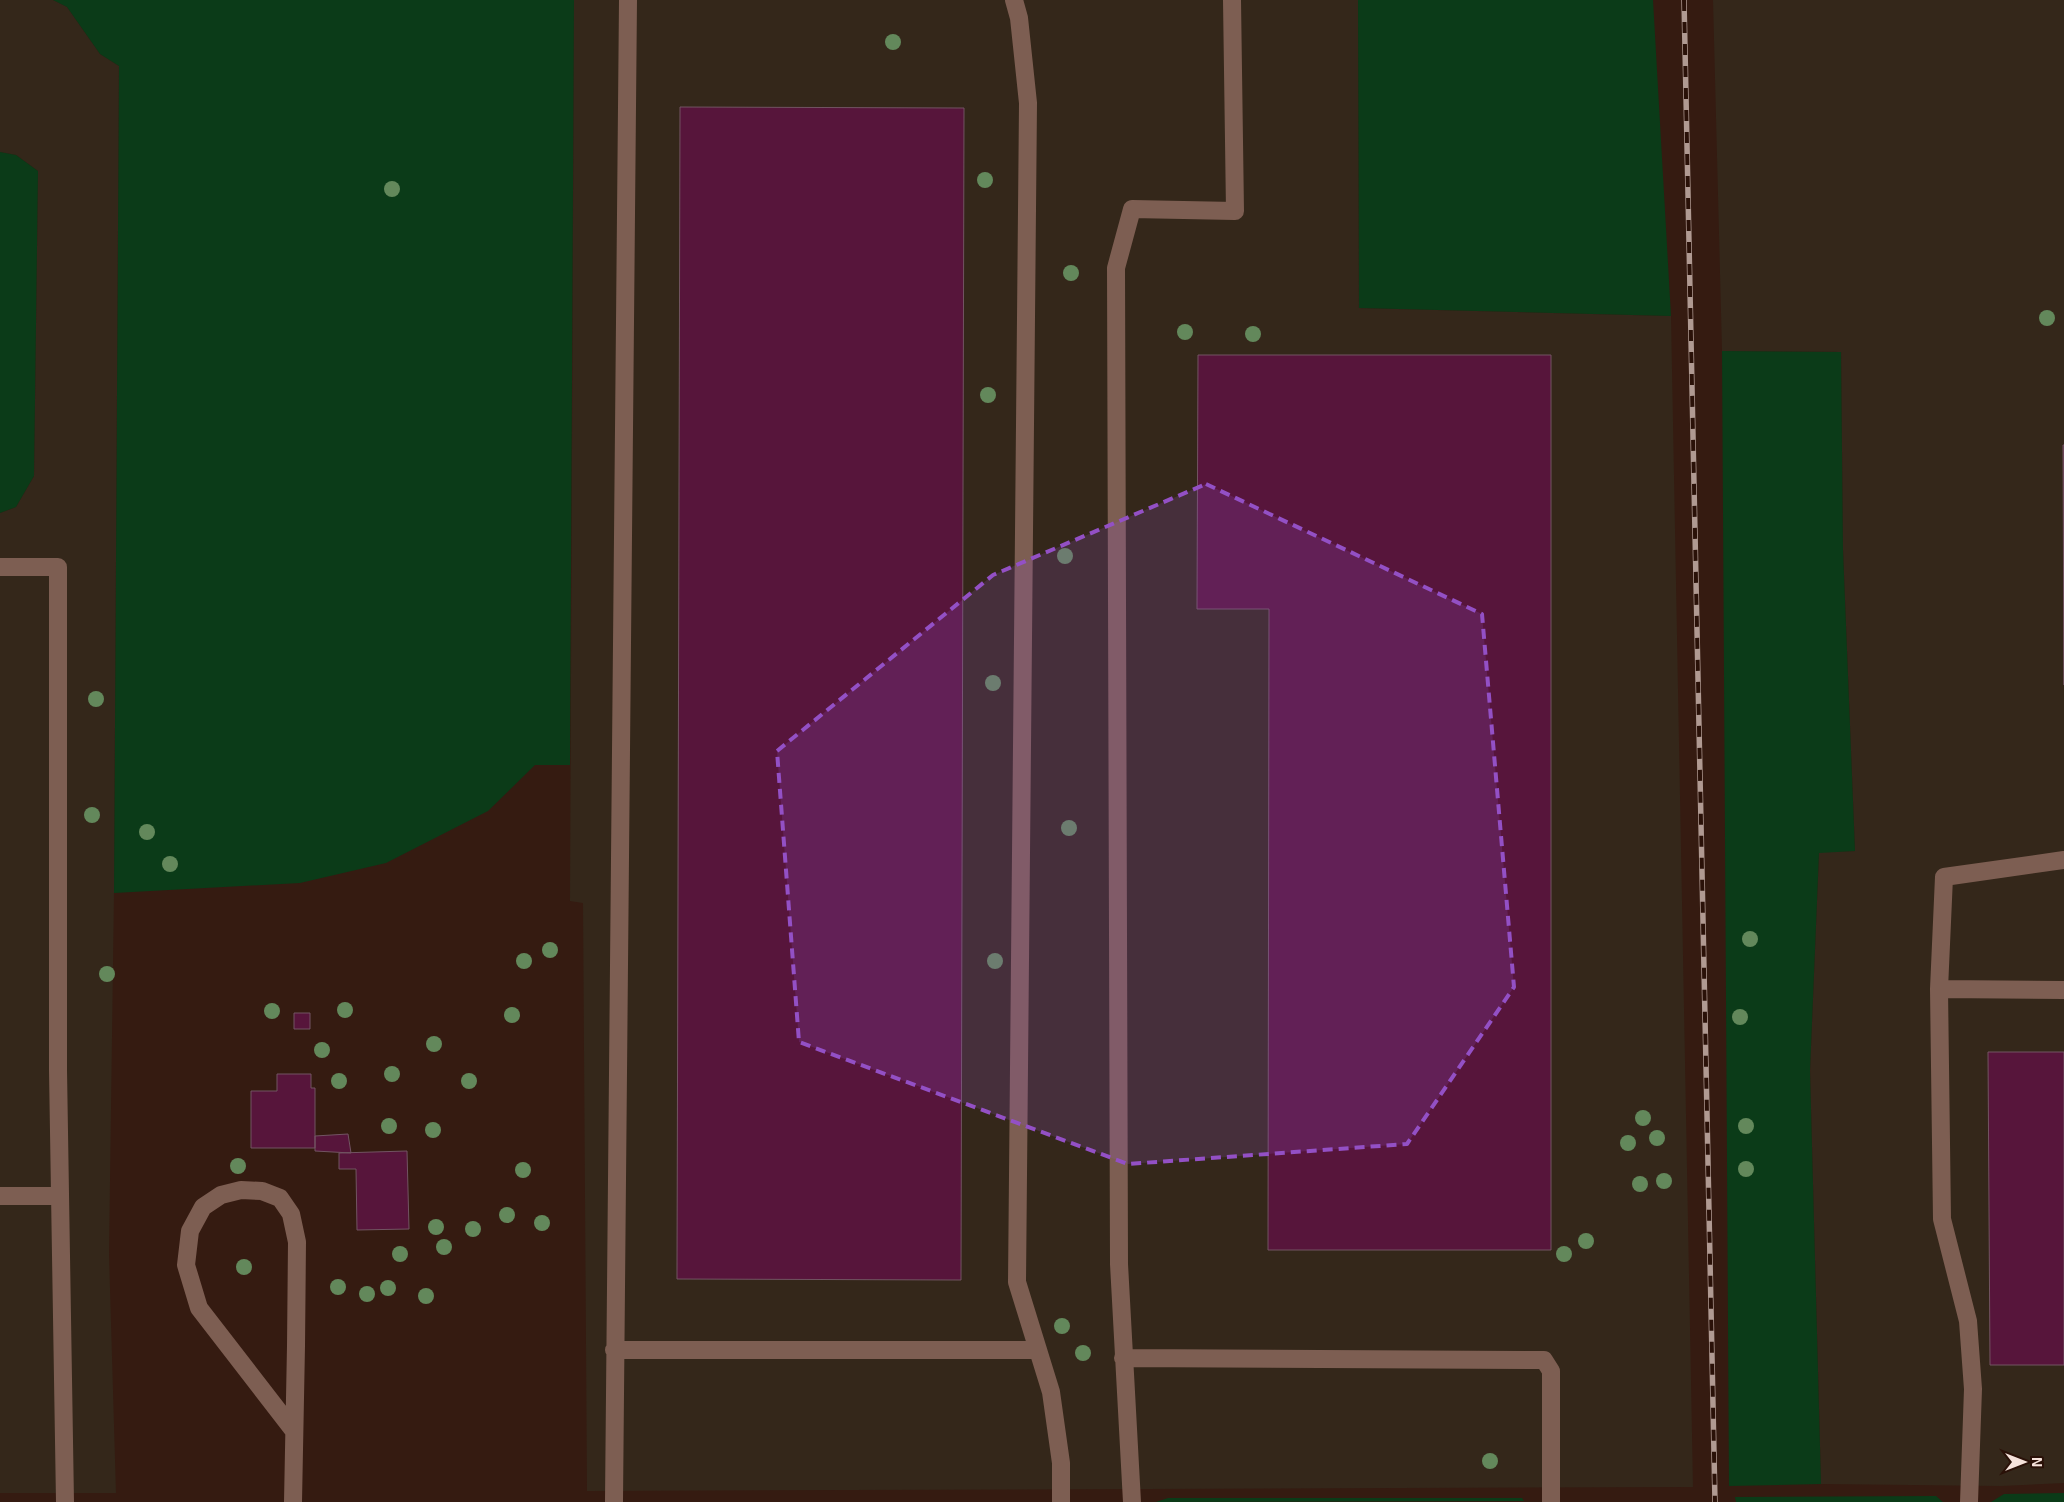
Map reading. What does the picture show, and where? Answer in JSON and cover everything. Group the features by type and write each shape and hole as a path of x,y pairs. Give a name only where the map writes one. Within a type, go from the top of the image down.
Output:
{"lane":[{"path":"614,1502 628,0"},
{"path":"1014,0 1019,18 1028,103 1017,1282 1037,1350 1052,1392 1060,1463 1061,1502"},
{"path":"1132,1502 1119,1264 1116,268 1132,209 1235,210 1232,0"},
{"path":"0,567 58,567 58,1070 66,1502"},
{"path":"1969,1502 1973,1389 1968,1321 1942,1219 1939,989 1944,877 2064,860"},
{"path":"1939,989 2064,990"},
{"path":"293,1502 297,1242 291,1214 280,1198 262,1191 241,1190 221,1195 203,1207 190,1231 186,1266 200,1308 294,1431"},
{"path":"0,1196 60,1196"},
{"path":"614,1350 1037,1350"},
{"path":"1123,1358 1544,1360 1551,1371 1551,1502"}],"highlighted area":[{"path":"1206,484 1482,614 1514,987 1407,1144 1128,1164 799,1042 777,751 993,575"}],"shaded area":[{"path":"0,0 53,0 67,7 100,54 119,66 114,893 109,1254 116,1493 0,1493 0,513 16,507 34,476 38,171 16,155 0,152"},
{"path":"574,0 1358,0 1359,308 1671,316 1693,1487 587,1491 583,903 570,901"},
{"path":"1713,0 2064,0 2064,1483 2001,1486 1821,1484 1810,1071 1819,852 1855,851 1843,550 1841,352 1722,351"}],"green space":[{"path":"53,0 574,0 570,765 535,765 488,811 386,863 300,883 114,893 119,66 100,54 67,7"},
{"path":"1358,0 1653,0 1671,316 1359,308"},
{"path":"0,152 16,155 38,171 34,476 16,507 0,513"},
{"path":"1722,351 1841,352 1843,550 1855,851 1819,853 1810,1071 1821,1484 1729,1486"},
{"path":"2064,1493 2064,1502 1991,1502 2004,1494"},
{"path":"1936,1496 1943,1502 1736,1502 1735,1497"},
{"path":"1168,1498 1522,1498 1524,1501 1156,1502"}],"building":[{"path":"680,107 964,108 961,1280 677,1279"},
{"path":"1198,355 1551,355 1551,1250 1268,1250 1269,609 1197,609"},
{"path":"2063,445 2064,445 2064,685"},
{"path":"294,1013 310,1013 310,1029 294,1029"},
{"path":"1988,1052 2064,1052 2064,1365 1990,1365"},
{"path":"277,1074 311,1074 311,1088 315,1088 315,1148 251,1148 251,1091 277,1091"},
{"path":"348,1134 351,1153 315,1151 315,1136"},
{"path":"407,1151 409,1229 357,1230 356,1169 339,1169 339,1153"}],"railway":[{"path":"1684,0 1715,1502"}]}
